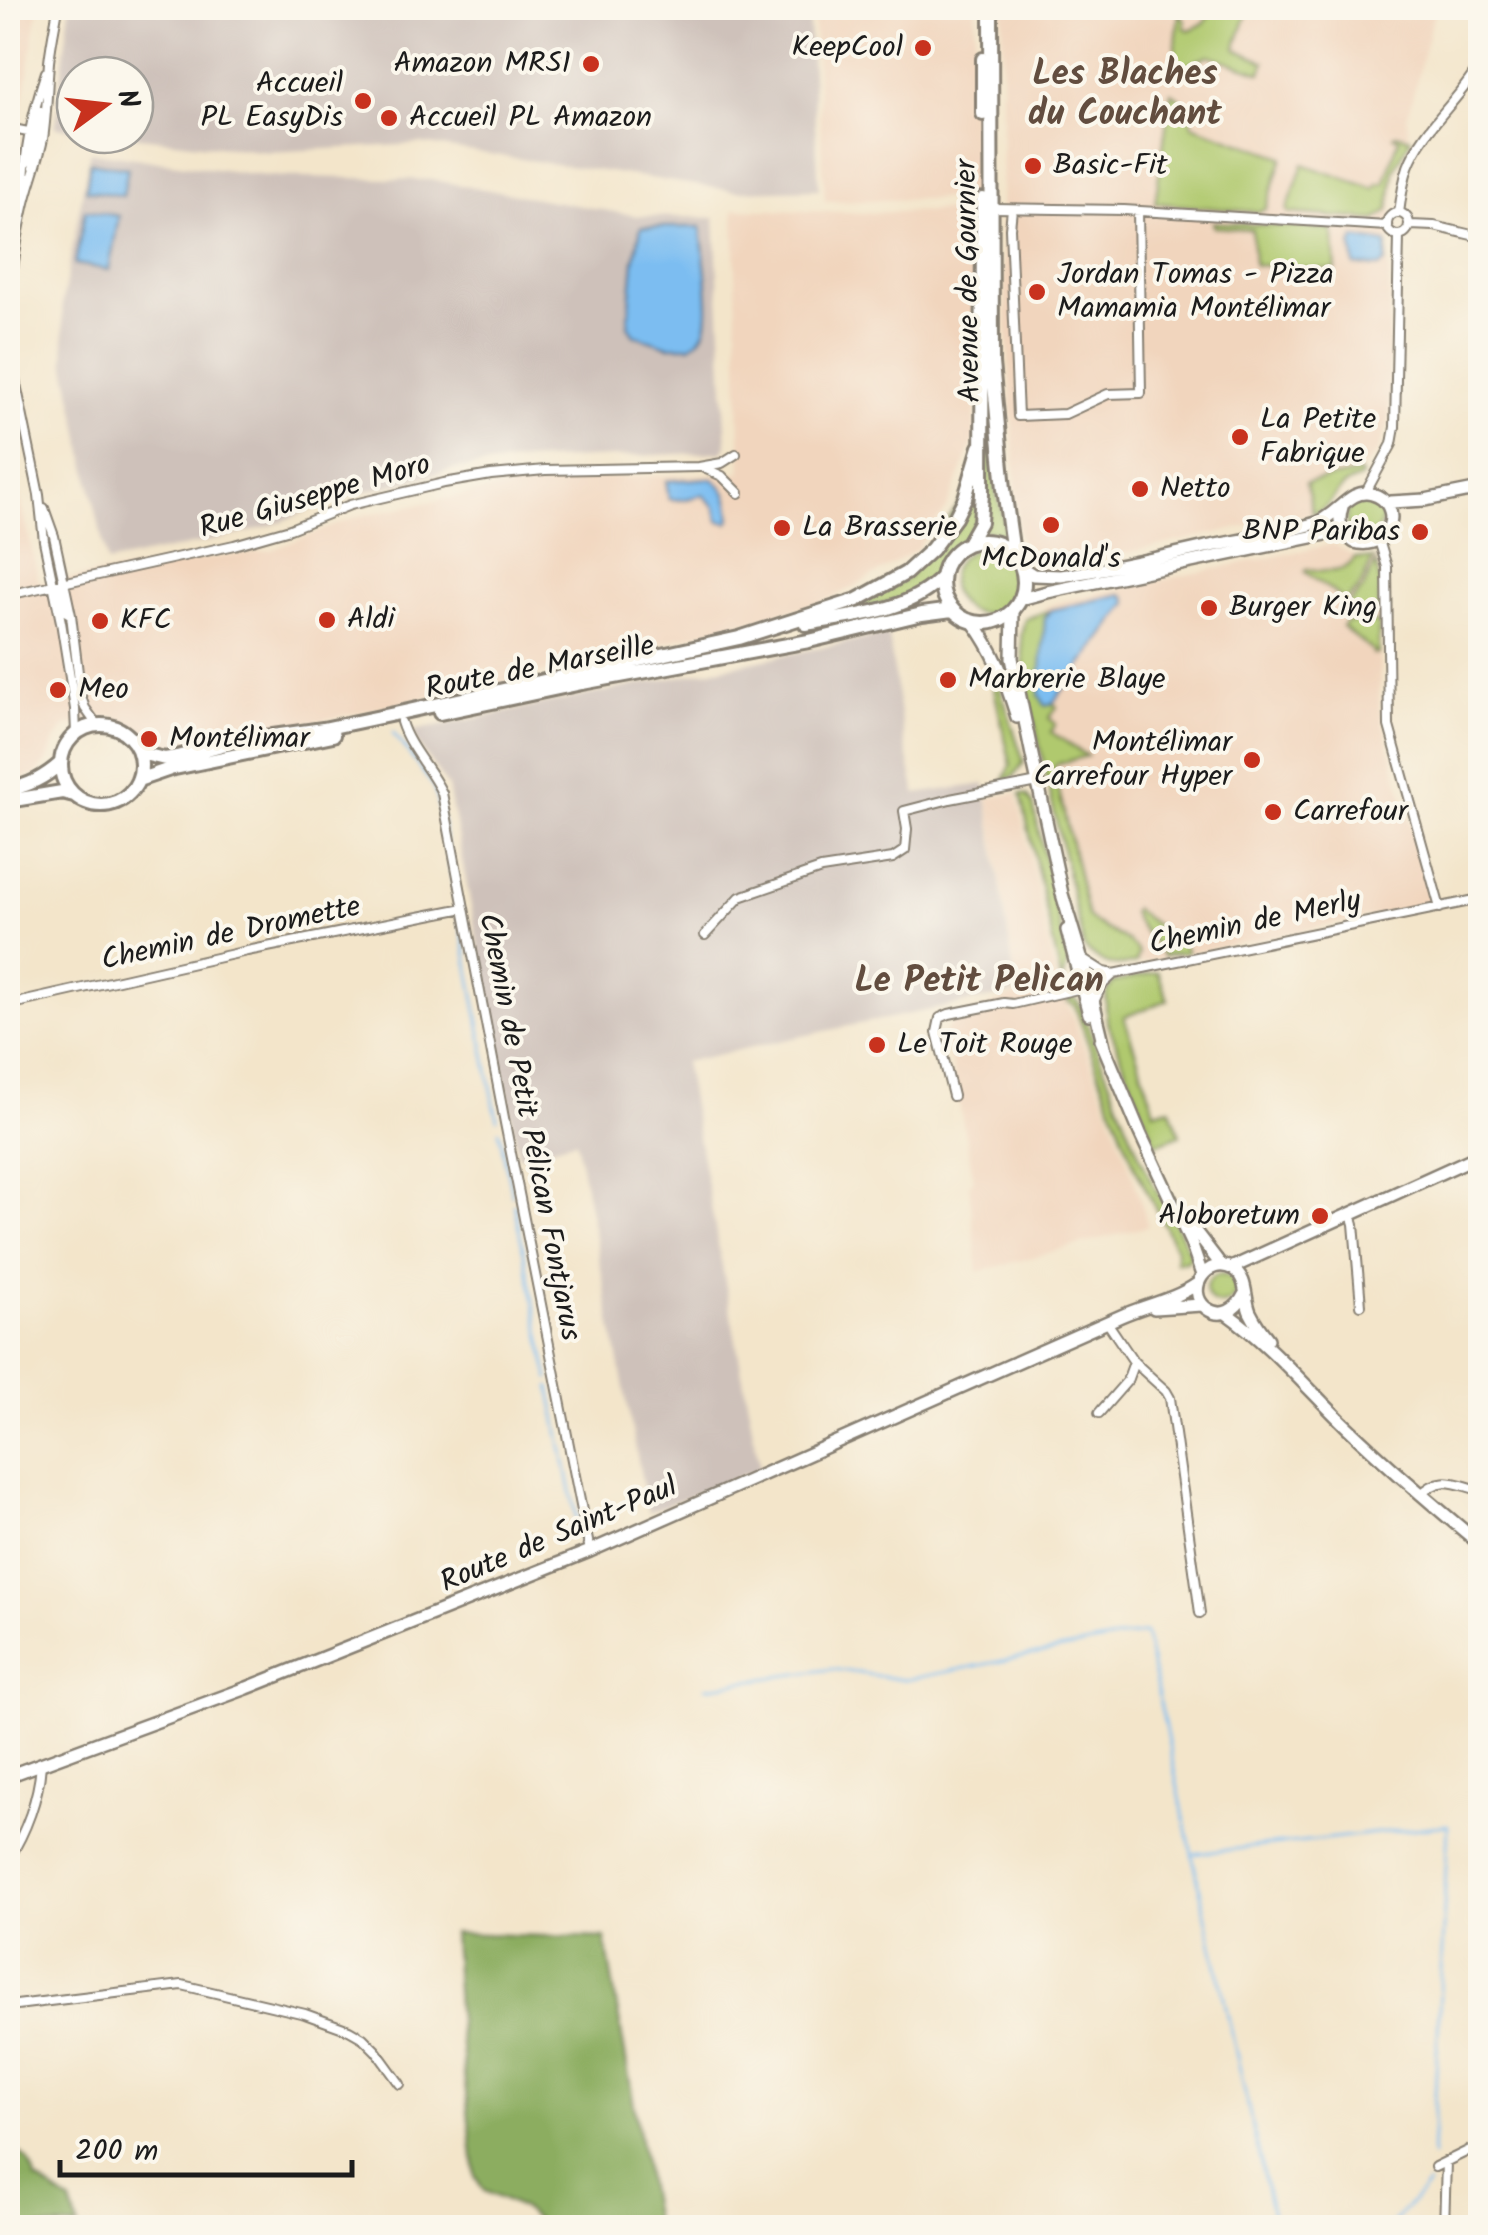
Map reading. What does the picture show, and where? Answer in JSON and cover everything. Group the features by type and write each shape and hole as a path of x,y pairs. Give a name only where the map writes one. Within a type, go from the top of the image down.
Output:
{"main road":[{"name":"Avenue de Gournier","path":"968,543 980,522 983,8"},
{"name":"Avenue de Gournier","path":"991,8 992,363 1013,553"},
{"path":"981,418 992,429 999,483 1004,490"},
{"path":"754,634 873,593 906,574 955,518 972,479 980,447"},
{"path":"1387,504 1480,489"},
{"path":"1022,568 1047,576 1089,572 1316,523 1328,518 1352,496 1366,492 1387,504 1391,520 1385,535 1360,544 1352,541 1339,522 1342,507"},
{"path":"1391,520 1425,500"},
{"path":"973,622 994,622 1017,605 1047,592 1344,534"},
{"path":"1034,766 990,646 973,622 952,610 943,591 942,577 950,557 968,543 980,540 1004,546 1022,568 1025,578 1017,605 1012,658 1062,894 1069,943 1090,1016 1174,1202 1200,1279 1198,1295 1202,1305 1211,1311 1226,1312 1247,1328 1342,1423 1480,1544"},
{"path":"754,634 901,604 922,595 942,577"},
{"name":"Route de Marseille","path":"138,780 170,769 952,610"},
{"name":"Route de Marseille","path":"139,753 165,759 178,757 237,741 399,714 754,634"},
{"path":"8,801 62,792 90,804 114,803 128,794 140,771 139,753 121,730 97,725 76,734 65,748 61,763 66,786 74,795"},
{"path":"8,790 43,778 61,763"},
{"path":"1062,894 1104,1046"},
{"path":"1200,1279 1210,1268 1277,1248 1480,1155"},
{"path":"1174,1202 1226,1266 1240,1274 1250,1312 1292,1370"},
{"path":"1226,1312 1240,1304 1254,1266 1277,1248"},
{"name":"Route de Saint-Paul","path":"8,1776 265,1681 590,1550 1146,1305 1176,1296 1200,1279"},
{"name":"Route de Saint-Paul","path":"1121,1316 1156,1308 1202,1305"}],"street":[{"path":"58,8 49,64 48,102 24,178 24,204 10,294 10,355 39,496 44,540 71,615 81,697 97,725"},
{"path":"24,204 36,171 32,163 38,96 49,64"},
{"path":"1399,213 1410,162 1480,64"},
{"path":"8,128 37,134"},
{"path":"992,208 1138,211 1387,226"},
{"path":"1012,209 1018,416 1065,414 1108,394 1141,393 1138,211"},
{"path":"1399,213 1406,216 1410,225 1399,236 1387,226 1390,216 1399,213"},
{"path":"1410,225 1434,226 1480,238"},
{"path":"1366,492 1392,444 1395,427 1399,236"},
{"name":"Rue Giuseppe Moro","path":"8,595 234,545 290,529 350,505 444,483 546,470 699,467 722,463 736,454"},
{"path":"699,467 722,476 739,493"},
{"path":"39,496 54,536 76,734"},
{"path":"1379,540 1388,567 1389,726 1440,908"},
{"name":"Chemin de Petit Pélican Fontjarus","path":"400,722 442,793 590,1550"},
{"path":"705,935 740,896 821,870 893,858 905,850 904,811 1038,782"},
{"name":"Chemin de Merly","path":"1082,958 1114,974 1480,899"},
{"name":"Chemin de Dromette","path":"8,1005 464,908"},
{"path":"1094,1002 1102,985 1114,974"},
{"path":"953,1096 937,1032 940,1018 1082,988"},
{"path":"1351,1214 1361,1304"},
{"path":"1107,1322 1134,1362 1170,1398 1200,1613"},
{"path":"1098,1413 1126,1381 1134,1362"},
{"path":"1420,1495 1435,1482 1480,1490"},
{"path":"8,1860 18,1844 40,1784 41,1764"},
{"path":"8,2006 182,1985 305,2014 349,2030 369,2043 400,2084"},
{"path":"1435,2167 1480,2145"},
{"path":"1444,2228 1446,2162"}],"shaded area":[{"path":"8,8 38,8 8,200"},
{"path":"70,8 808,8 819,189 736,191 421,144 269,152 155,139 155,55 64,55"},
{"path":"813,8 975,8 976,198 825,201"},
{"path":"1003,8 1435,8 1407,118 1409,142 1396,172 1389,247 1389,423 1377,452 1324,510 1068,565 1033,561 1019,537 1001,223"},
{"path":"89,155 267,176 432,180 638,216 715,218 727,446 722,452 525,461 455,469 344,497 234,536 107,563 65,361 62,304"},
{"path":"734,209 866,213 977,210 975,438 946,509 916,550 819,603 526,677 304,724 165,750 112,715 66,726 35,775 8,782 8,440 39,583 271,550 359,516 536,481 741,473"},
{"path":"1334,544 1352,556 1376,558 1382,575 1379,709 1431,900 1424,906 1123,966 1109,964 1095,950 1040,707 1045,607"},
{"path":"888,634 916,794 985,784 1017,993 684,1062 760,1469 648,1512 576,1140 519,1156 448,787 413,731"},
{"path":"1017,793 1057,985 1071,1012 1133,1176 1148,1226 978,1272 969,1185 974,1180 945,1031 956,1019 1018,994 988,798"}],"green space":[{"path":"1212,8 1249,8 1235,49 1265,62 1261,73 1209,55 1188,65 1174,65 1179,13 1189,30 1205,23"},
{"path":"1171,92 1185,106 1192,125 1283,157 1266,209 1256,212 1155,203"},
{"path":"1396,134 1411,138 1394,171 1389,210 1376,220 1289,213 1303,164 1375,189 1378,183 1384,184 1399,139"},
{"path":"1213,222 1331,229 1336,270 1254,265 1252,230 1214,227"},
{"path":"986,431 990,432 996,494 1005,534 982,530"},
{"path":"1359,472 1360,478 1344,486 1313,514 1306,483"},
{"path":"978,476 978,516 970,534 945,555 933,580 907,598 819,618 859,605 908,578"},
{"path":"1364,500 1377,505 1382,518 1377,531 1364,536 1351,531 1346,518 1351,505"},
{"path":"984,548 1007,558 1017,581 1007,604 984,614 961,604 951,581 961,558"},
{"path":"1355,558 1373,559 1360,586 1346,601 1305,572 1340,570"},
{"path":"1376,563 1379,614 1341,613 1363,588"},
{"path":"1051,610 1045,618 1045,705 1053,703 1057,707 1049,718 1056,724 1051,732 1087,756 1057,764 1054,769 1088,917 1134,947 1139,953 1136,963 1108,964 1084,948 1026,684 1021,635 1025,619"},
{"path":"1346,622 1379,622 1378,654 1342,627"},
{"path":"976,638 990,657 1024,762 1014,776 1003,782 1011,765 987,658 973,640"},
{"path":"1021,794 1027,795 1033,804 1068,964 1063,979 1061,979"},
{"path":"1134,909 1183,944 1187,952 1163,956 1138,924"},
{"path":"1158,972 1168,1000 1124,1017 1155,1111 1170,1107 1180,1135 1156,1144 1107,1021 1106,1005 1108,990 1114,982"},
{"path":"1069,998 1076,999 1081,1007 1139,1153 1187,1246 1191,1257 1185,1261 1176,1262 1176,1249 1136,1169"},
{"path":"1221,1274 1232,1278 1236,1289 1232,1300 1221,1304 1210,1300 1206,1289 1210,1278"},
{"path":"453,1933 605,1938 655,2227 544,2227 525,2210 484,2191 475,2176"},
{"path":"8,2127 16,2150 28,2160 36,2179 71,2203 78,2227 10,2228"}],"water":[{"path":"90,162 128,168 123,196 86,190"},
{"path":"85,210 119,216 109,270 75,264"},
{"path":"641,227 701,227 708,318 703,334 690,346 668,346 634,335 628,326"},
{"path":"1355,238 1387,243 1386,263 1379,267 1355,266"},
{"path":"711,478 727,496 731,520 728,523 719,521 715,507 703,495 669,499 666,481"},
{"path":"1122,594 1128,603 1053,703 1045,705 1039,695 1045,618 1051,610"}],"waterway":[{"path":"393,733 436,794 457,902"},
{"path":"459,915 497,1119"},
{"path":"499,1130 512,1195"},
{"path":"514,1204 549,1379"},
{"path":"550,1387 581,1542"},
{"path":"706,1687 832,1669 905,1680 1145,1633 1192,1854 1448,1825 1432,2156"},
{"path":"1192,1854 1275,2228"},
{"path":"1388,2228 1429,2184"}],"place":[{"name":"KeepCool","path":"923,48"},
{"name":"Amazon MRS1","path":"591,64"},
{"name":"Accueil PL EasyDis","path":"363,101"},
{"name":"Accueil PL Amazon","path":"389,118"},
{"name":"Basic-Fit","path":"1033,166"},
{"name":"Jordan Tomas - Pizza Mamamia Montélimar","path":"1037,292"},
{"name":"La Petite Fabrique","path":"1240,437"},
{"name":"Netto","path":"1140,489"},
{"name":"McDonald's","path":"1051,525"},
{"name":"La Brasserie","path":"782,528"},
{"name":"BNP Paribas","path":"1420,532"},
{"name":"Burger King","path":"1209,608"},
{"name":"Aldi","path":"327,620"},
{"name":"KFC","path":"100,621"},
{"name":"Marbrerie Blaye","path":"948,680"},
{"name":"Meo","path":"58,690"},
{"name":"Montélimar","path":"149,739"},
{"name":"Montélimar Carrefour Hyper","path":"1252,760"},
{"name":"Carrefour","path":"1273,812"},
{"name":"Le Toit Rouge","path":"877,1045"},
{"name":"Aloboretum","path":"1320,1216"}],"district":[{"name":"Les Blaches du Couchant","path":"1125,95"},
{"name":"Le Petit Pelican","path":"979,982"}]}
